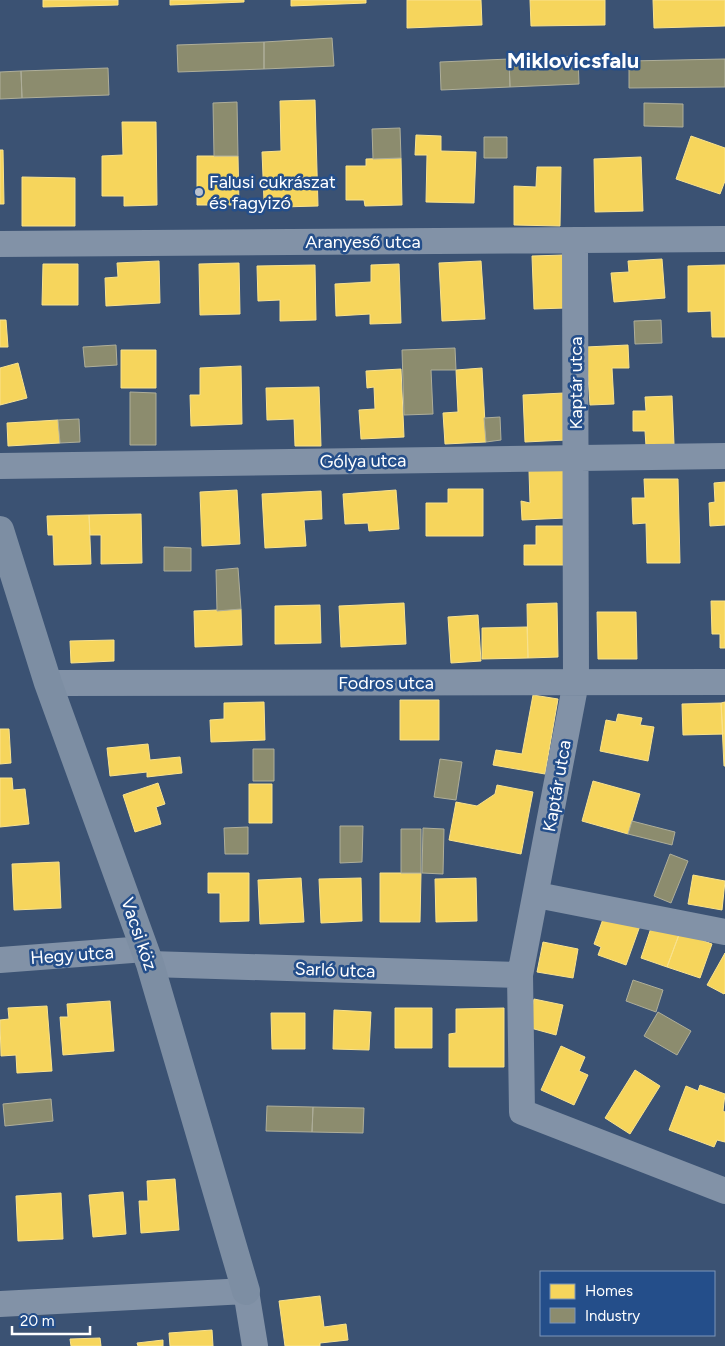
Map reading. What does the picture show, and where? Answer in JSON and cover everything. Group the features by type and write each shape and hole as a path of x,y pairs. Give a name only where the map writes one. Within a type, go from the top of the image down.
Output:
{"street":[{"name":"Aranyeső utca","path":"0,244 725,238"},
{"name":"Kaptár utca","path":"575,240 576,682 537,895 520,975 522,1112 725,1191"},
{"name":"Gólya utca","path":"0,466 725,456"},
{"name":"Vacsi köz","path":"0,530 48,684 148,956 246,1291 255,1346"},
{"name":"Fodros utca","path":"48,684 725,682"},
{"path":"537,895 725,932"},
{"name":"Hegy utca","path":"0,960 148,956"},
{"name":"Sarló utca","path":"148,956 520,975"},
{"path":"0,1304 246,1291"}],"building: Homes":[{"path":"43,0 118,0 118,5 43,7"},
{"path":"170,0 244,0 244,2 170,5"},
{"path":"291,0 366,0 366,3 291,6"},
{"path":"407,0 481,0 482,25 407,28"},
{"path":"530,0 605,0 605,25 531,26"},
{"path":"653,0 725,0 725,26 654,28"},
{"path":"315,100 318,206 281,207 281,200 264,201 262,152 281,151 280,101"},
{"path":"122,122 156,122 157,205 124,206 124,196 102,196 102,156 123,155"},
{"path":"416,135 441,136 441,151 476,152 474,203 426,202 427,155 415,155"},
{"path":"691,136 725,148 725,181 720,194 676,179"},
{"path":"0,150 3,150 4,204 0,204"},
{"path":"197,156 238,156 239,205 197,205"},
{"path":"641,157 643,211 595,212 594,159"},
{"path":"401,158 402,205 365,206 364,200 346,200 346,166 366,166 366,159"},
{"path":"537,167 561,167 560,226 514,225 514,186 536,187"},
{"path":"22,177 75,178 75,226 22,226"},
{"path":"564,255 566,308 534,309 532,256"},
{"path":"662,259 665,298 614,302 611,273 629,272 628,261"},
{"path":"159,261 160,303 106,306 105,278 118,277 117,263"},
{"path":"481,261 485,319 442,321 439,263"},
{"path":"239,263 240,314 200,315 199,264"},
{"path":"43,264 78,264 78,305 42,305"},
{"path":"399,264 401,323 370,324 370,314 336,316 335,284 371,282 371,265"},
{"path":"315,265 316,320 280,321 280,300 258,301 257,266"},
{"path":"725,265 725,337 712,337 711,311 688,312 688,266"},
{"path":"0,320 6,320 8,347 0,347"},
{"path":"628,345 629,368 612,368 614,404 590,405 586,347"},
{"path":"121,350 156,350 156,388 121,388"},
{"path":"18,363 27,398 0,405 0,368"},
{"path":"241,366 242,424 191,426 190,395 200,395 200,368"},
{"path":"482,368 486,442 445,444 443,413 458,412 456,370"},
{"path":"401,369 404,437 361,439 359,410 375,409 374,387 367,388 366,371"},
{"path":"319,387 321,446 295,446 294,419 267,420 266,388"},
{"path":"564,393 566,440 525,442 523,395"},
{"path":"672,396 674,444 646,446 645,431 633,431 633,411 646,411 645,397"},
{"path":"58,420 60,443 8,446 7,423"},
{"path":"565,469 566,518 522,520 521,501 530,503 529,471"},
{"path":"644,479 678,479 680,563 647,563 646,523 633,524 632,498 645,498"},
{"path":"725,482 725,525 710,526 709,503 715,502 714,483"},
{"path":"448,489 483,489 483,536 426,536 426,503 448,503"},
{"path":"237,490 240,544 202,546 200,492"},
{"path":"396,490 399,529 369,531 368,523 345,524 343,494"},
{"path":"321,491 322,519 304,520 306,546 265,548 262,494"},
{"path":"141,514 142,563 101,564 101,535 90,535 89,515"},
{"path":"89,515 91,564 54,565 53,535 48,535 47,516"},
{"path":"536,526 565,526 565,565 524,565 524,545 536,545"},
{"path":"711,601 725,601 725,648 720,648 720,634 712,634"},
{"path":"404,603 406,644 341,647 339,606"},
{"path":"557,603 558,657 528,658 527,604"},
{"path":"320,605 321,643 275,644 275,606"},
{"path":"241,609 242,645 195,647 194,611"},
{"path":"597,612 636,612 637,659 598,659"},
{"path":"478,615 481,661 451,663 448,617"},
{"path":"527,627 528,658 482,659 482,628"},
{"path":"114,640 114,661 71,663 70,641"},
{"path":"533,695 558,699 545,774 493,765 496,750 522,754"},
{"path":"400,700 439,700 439,740 400,740"},
{"path":"264,702 265,740 211,742 210,720 224,719 224,703"},
{"path":"725,702 725,766 724,766 721,703"},
{"path":"721,703 723,734 683,735 682,704"},
{"path":"618,714 642,718 640,725 654,727 648,761 600,751 606,720 616,722"},
{"path":"0,729 9,729 11,763 0,764"},
{"path":"148,744 150,760 180,757 182,773 147,777 147,772 110,776 107,748"},
{"path":"0,778 12,778 13,790 25,789 29,824 0,827"},
{"path":"593,781 640,794 628,834 582,821"},
{"path":"158,783 165,804 156,807 161,824 135,832 123,795"},
{"path":"249,784 272,784 272,823 249,823"},
{"path":"497,785 533,792 521,854 449,840 456,802 477,806 495,794"},
{"path":"59,862 61,908 14,910 12,864"},
{"path":"208,873 249,873 249,921 220,922 220,893 208,893"},
{"path":"380,873 421,873 420,922 380,922"},
{"path":"693,875 725,881 722,910 688,904"},
{"path":"301,878 304,922 260,924 258,880"},
{"path":"361,878 362,921 321,923 319,879"},
{"path":"476,878 477,921 436,922 435,879"},
{"path":"603,919 641,923 626,965 598,955 601,947 594,944"},
{"path":"653,922 680,932 667,967 641,958"},
{"path":"680,932 712,944 700,978 667,967"},
{"path":"543,942 578,949 573,978 537,972"},
{"path":"725,953 725,993 724,994 707,985"},
{"path":"534,999 563,1005 556,1035 527,1027"},
{"path":"110,1001 114,1051 63,1055 60,1017 68,1017 67,1004"},
{"path":"47,1006 52,1071 17,1073 16,1055 1,1056 0,1020 9,1019 8,1008"},
{"path":"395,1008 432,1008 432,1048 395,1048"},
{"path":"504,1008 504,1067 449,1067 449,1034 456,1033 456,1009"},
{"path":"334,1010 371,1012 369,1050 333,1049"},
{"path":"271,1013 305,1013 305,1049 272,1049"},
{"path":"561,1046 585,1057 579,1071 588,1075 574,1105 541,1090"},
{"path":"635,1070 660,1086 630,1134 605,1118"},
{"path":"700,1085 725,1094 723,1111 725,1112 725,1142 717,1140 714,1147 669,1130 686,1086 698,1091"},
{"path":"175,1179 179,1230 141,1233 139,1201 148,1201 147,1181"},
{"path":"123,1192 126,1234 93,1237 89,1195"},
{"path":"61,1193 63,1239 18,1241 16,1196"},
{"path":"320,1296 324,1327 346,1324 348,1340 320,1343 320,1346 285,1346 279,1301"},
{"path":"212,1330 213,1346 170,1346 169,1333"},
{"path":"100,1338 101,1346 71,1346 70,1339"},
{"path":"163,1340 163,1346 138,1346 137,1343"}],"building: Industry":[{"path":"332,38 334,66 264,69 264,42"},
{"path":"264,42 264,69 178,72 177,45"},
{"path":"578,56 579,84 510,87 509,59"},
{"path":"509,59 510,87 441,90 440,62"},
{"path":"725,59 725,87 629,88 629,61"},
{"path":"108,68 109,95 22,98 21,71"},
{"path":"21,71 22,98 0,99 0,72"},
{"path":"237,102 238,156 214,156 213,103"},
{"path":"644,103 683,104 683,127 644,126"},
{"path":"400,128 401,158 373,159 372,129"},
{"path":"484,137 507,137 507,158 484,158"},
{"path":"661,320 662,343 635,344 634,321"},
{"path":"116,345 117,365 85,367 83,347"},
{"path":"455,348 456,370 431,370 433,414 404,415 402,350"},
{"path":"130,392 156,393 156,445 130,445"},
{"path":"500,417 501,440 486,442 484,418"},
{"path":"79,419 80,442 60,443 58,420"},
{"path":"164,547 191,548 191,571 164,571"},
{"path":"238,568 241,609 217,611 216,570"},
{"path":"253,749 274,749 274,781 253,781"},
{"path":"440,759 462,762 456,800 434,797"},
{"path":"632,821 675,832 672,845 628,834"},
{"path":"340,826 363,826 362,862 340,863"},
{"path":"248,827 248,854 225,854 224,828"},
{"path":"423,828 444,829 443,874 422,873"},
{"path":"401,829 421,829 421,873 401,873"},
{"path":"670,854 688,861 671,903 654,896"},
{"path":"633,980 663,990 656,1012 626,1001"},
{"path":"658,1012 691,1031 677,1055 644,1036"},
{"path":"51,1099 53,1121 5,1126 3,1104"},
{"path":"267,1106 313,1107 312,1132 266,1131"},
{"path":"313,1107 364,1108 363,1133 312,1132"}],"place":[{"name":"Falusi cukrászat és fagyizó","path":"199,192"}],"district":[{"name":"Miklovicsfalu","path":"573,60"}]}
